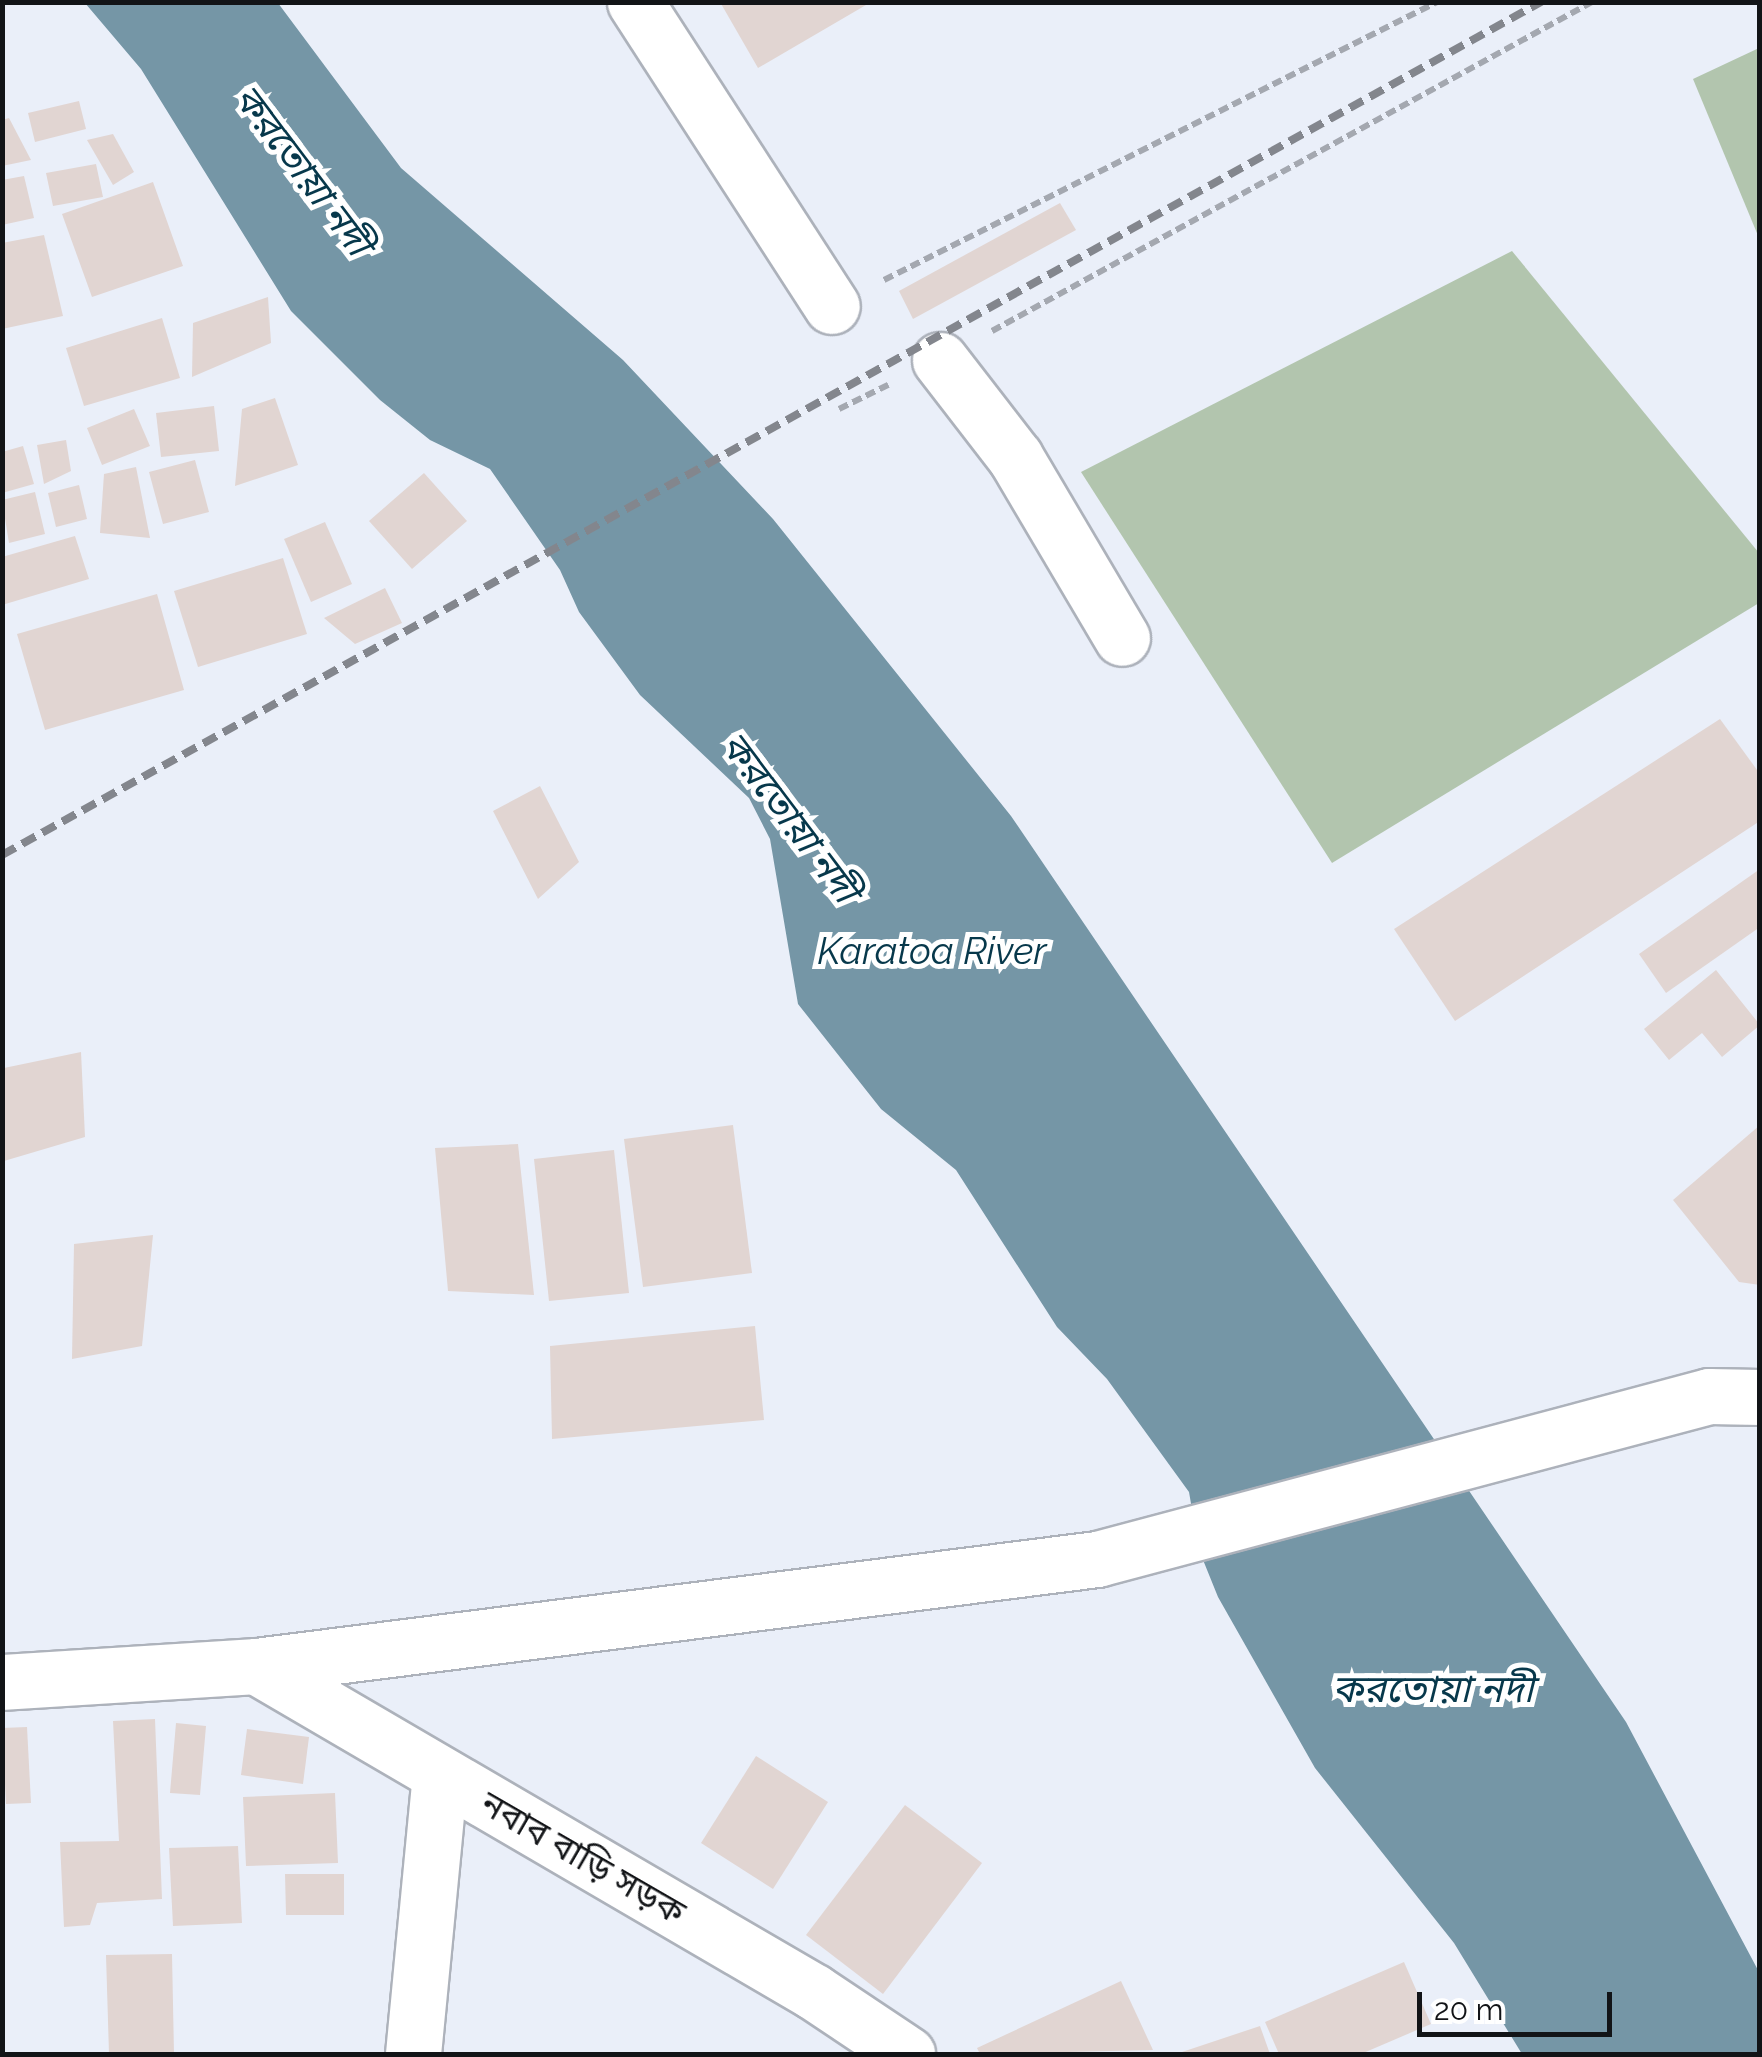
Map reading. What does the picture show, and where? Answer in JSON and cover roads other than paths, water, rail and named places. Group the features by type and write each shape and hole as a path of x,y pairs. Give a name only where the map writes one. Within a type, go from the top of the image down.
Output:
{"street":[{"path":"634,2 832,306"},
{"path":"940,360 1016,457 1122,638"},
{"path":"2,1682 256,1666 1098,1559 1734,1397"},
{"name":"নবাব বাড়ি সড়ক","path":"256,1666 814,1992 907,2054"},
{"path":"414,2054 440,1775"}],"water":[{"name":"Karatoa River","path":"85,3 278,3 401,168 623,360 773,519 1011,816 1626,1722 1759,1972 1759,2054 1522,2054 1454,1943 1315,1768 1218,1597 1199,1550 1189,1492 1107,1379 1057,1327 956,1170 881,1109 798,1004 770,839 749,798 640,695 579,612 560,570 490,469 430,440 380,400 291,311 141,69"}],"railway":[{"path":"2,855 1541,2"}],"water label":[{"name":"করতোয়া নদী","path":"303,170"},
{"name":"করতোয়া নদী","path":"790,817"},
{"name":"করতোয়া নদী","path":"1433,1689"}]}
